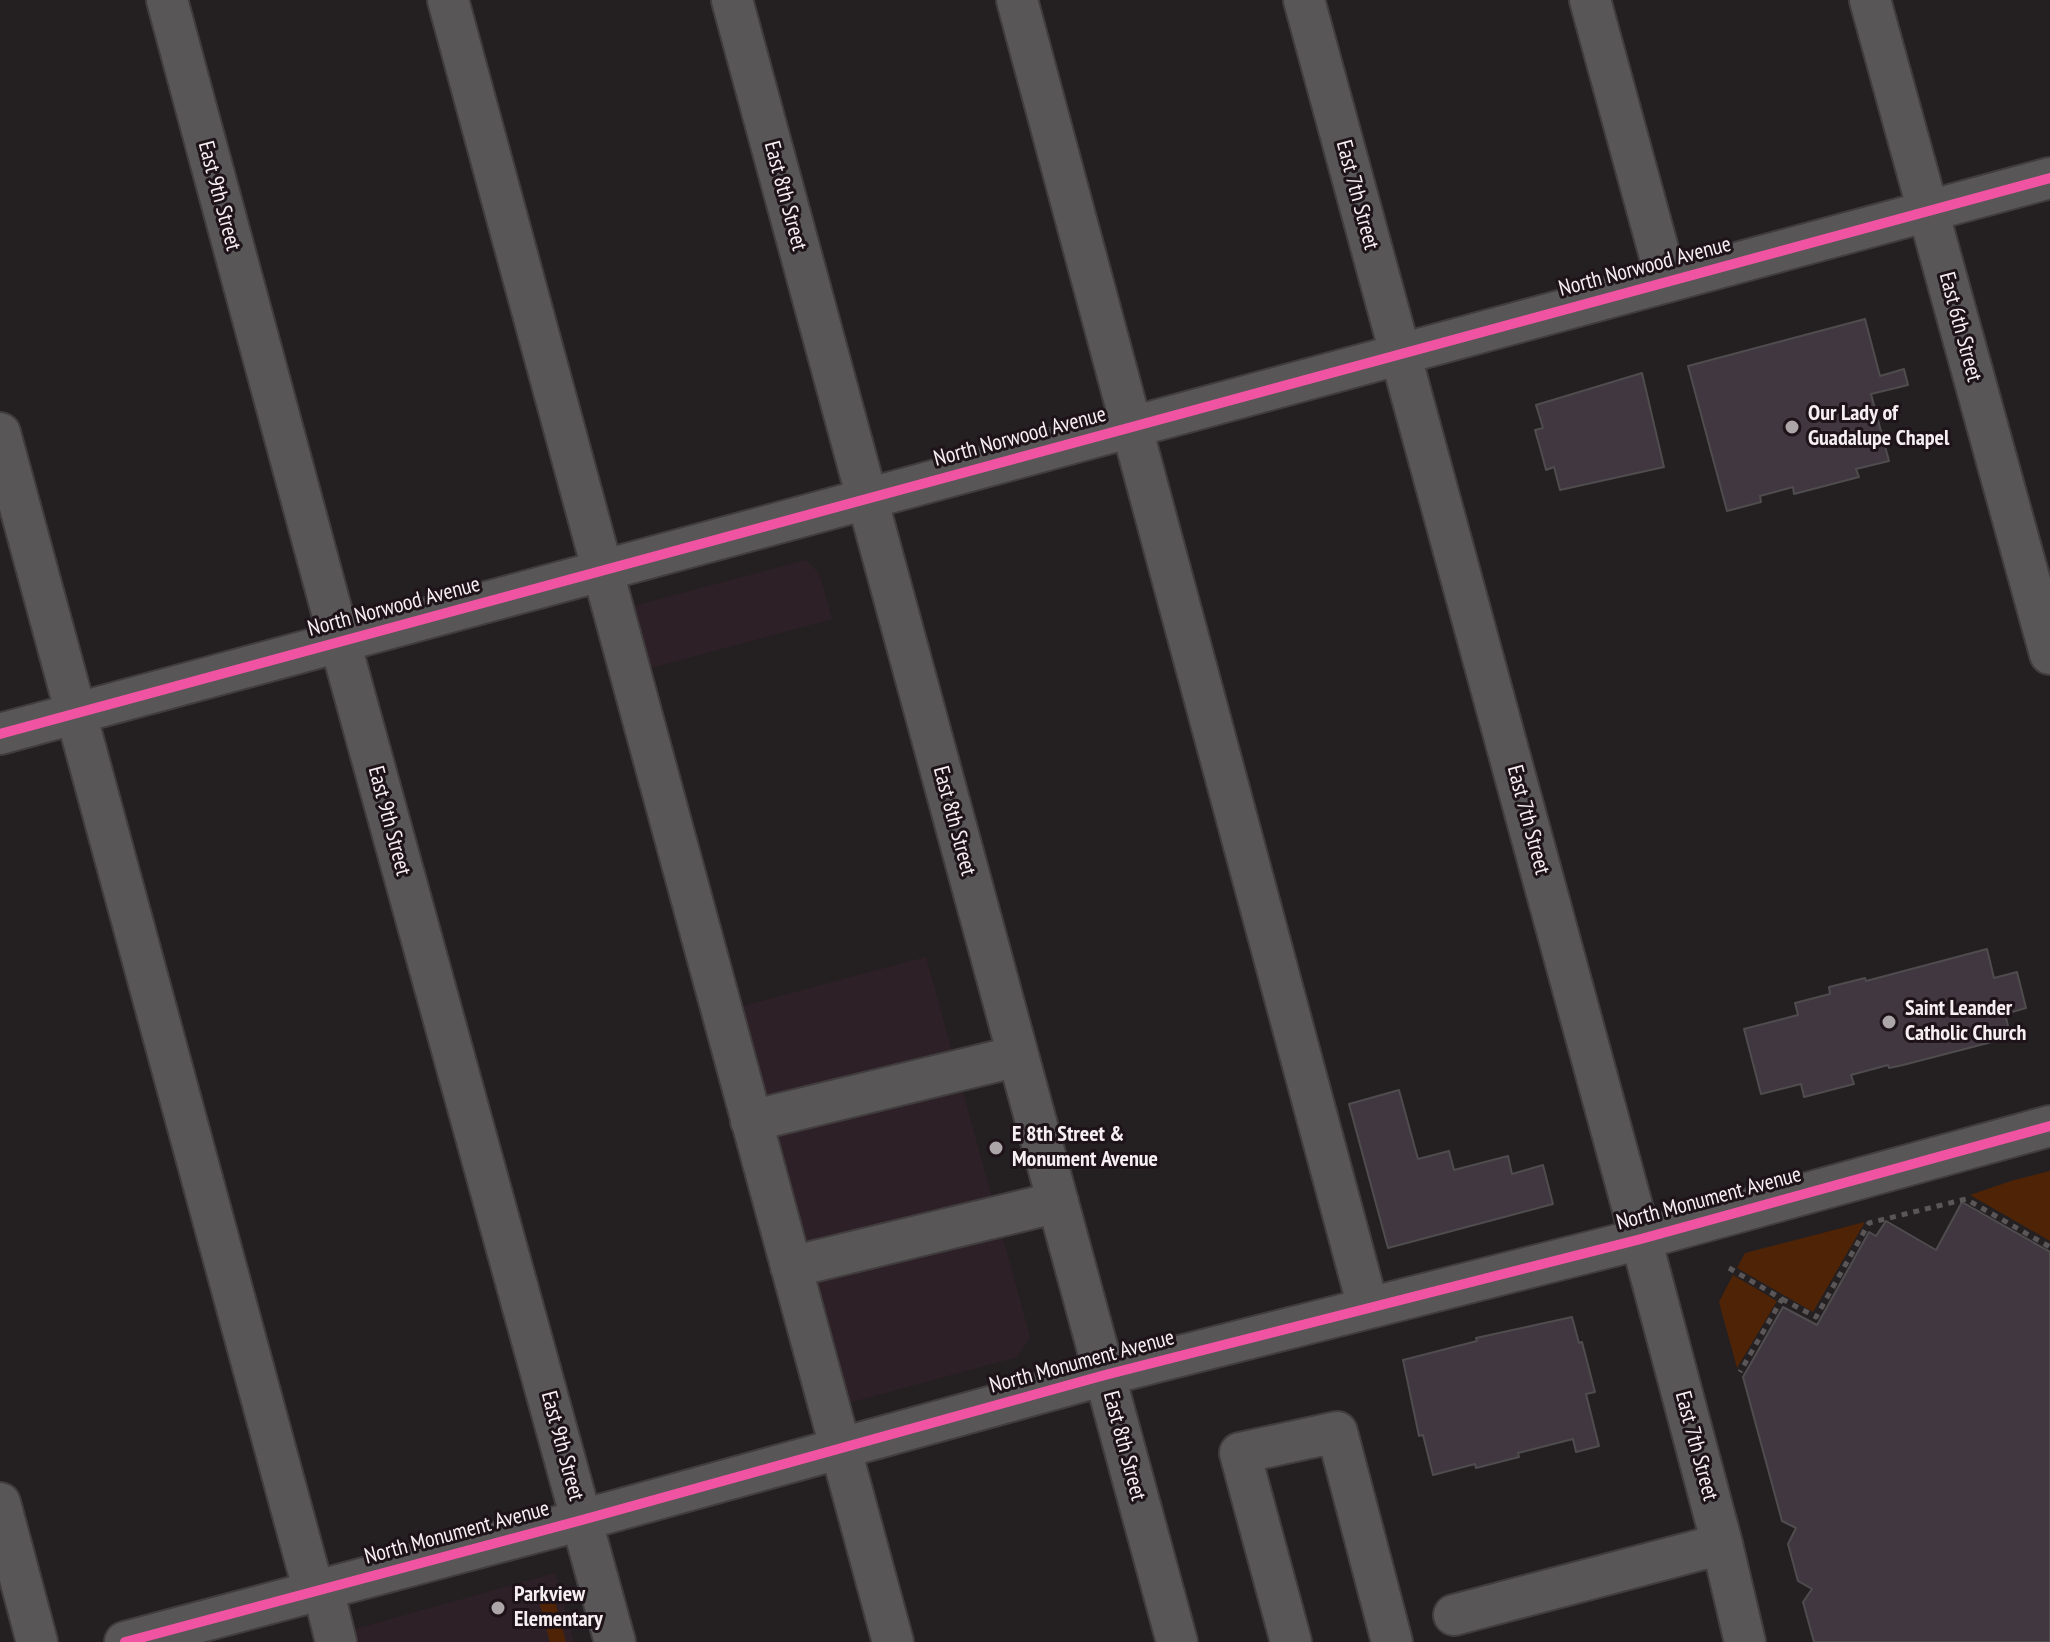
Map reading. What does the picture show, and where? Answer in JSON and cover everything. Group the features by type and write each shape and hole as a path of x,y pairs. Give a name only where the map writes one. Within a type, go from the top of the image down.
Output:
{"street":[{"name":"East 9th Street","path":"167,0 615,1642"},
{"path":"448,0 893,1642"},
{"name":"East 8th Street","path":"732,0 1177,1642"},
{"path":"1017,0 1368,1307"},
{"name":"East 7th Street","path":"1304,0 1641,1239 1745,1642"},
{"path":"1590,0 1667,282"},
{"name":"East 6th Street","path":"1870,0 2050,654"},
{"name":"North Norwood Avenue","path":"0,734 2050,178"},
{"path":"0,433 318,1590 336,1642"},
{"path":"751,1121 1018,1056"},
{"name":"North Monument Avenue","path":"125,1642 582,1520 1105,1375 1641,1239 2050,1126"},
{"path":"791,1267 1058,1202"},
{"path":"1291,1642 1240,1453 1337,1432 1392,1642"},
{"path":"0,1503 37,1642"},
{"path":"1454,1615 1722,1544"}],"path":[{"path":"1729,1268 1816,1317 1869,1223 1966,1199 2050,1247"},
{"path":"1740,1372 1782,1299"}],"shaded area":[{"path":"806,560 819,573 832,619 647,669 630,607"},
{"path":"926,957 1030,1337 1017,1357 819,1411 710,1015"},
{"path":"2050,1171 2050,1241 1970,1195 2014,1180"},
{"path":"1865,1222 1813,1312 1737,1268 1745,1253"},
{"path":"1733,1275 1777,1301 1737,1368 1719,1302"},
{"name":"Parkview Elementary","path":"555,1573 574,1642 309,1642"},
{"path":"552,1590 566,1642 550,1642 537,1594"}],"building":[{"name":"Our Lady of Guadalupe Chapel","path":"1865,319 1880,376 1904,369 1908,385 1871,394 1889,461 1856,469 1859,477 1794,494 1793,487 1760,496 1761,502 1727,511 1688,366"},
{"path":"1642,373 1664,467 1560,490 1554,467 1546,470 1535,430 1543,428 1536,405"},
{"name":"Saint Leander Catholic Church","path":"1987,949 1994,978 2017,972 2026,1008 2005,1014 2011,1037 1851,1075 1854,1084 1804,1097 1801,1084 1761,1094 1744,1029 1798,1015 1795,1003 1830,994 1829,987 1865,978 1866,981"},
{"path":"1399,1090 1418,1159 1449,1151 1454,1170 1508,1156 1512,1174 1543,1165 1553,1204 1388,1248 1349,1104"},
{"path":"1962,1202 2050,1252 2050,1642 1814,1642 1803,1602 1812,1589 1798,1581 1788,1544 1796,1528 1782,1521 1743,1377 1783,1307 1817,1325 1869,1232 1876,1236 1886,1221 1936,1250"},
{"path":"1572,1317 1595,1392 1586,1394 1599,1446 1576,1452 1573,1439 1518,1453 1519,1457 1433,1475 1423,1435 1419,1436 1403,1360 1477,1341 1476,1338"}],"cycle path":[{"path":"0,734 2050,178"},
{"path":"125,1642 582,1520 1105,1375 1641,1239 2050,1126"}],"place":[{"name":"Our Lady of Guadalupe Chapel","path":"1792,427"},
{"name":"Saint Leander Catholic Church","path":"1889,1022"},
{"name":"E 8th Street & Monument Avenue","path":"996,1148"},
{"name":"Parkview Elementary","path":"498,1608"}]}
